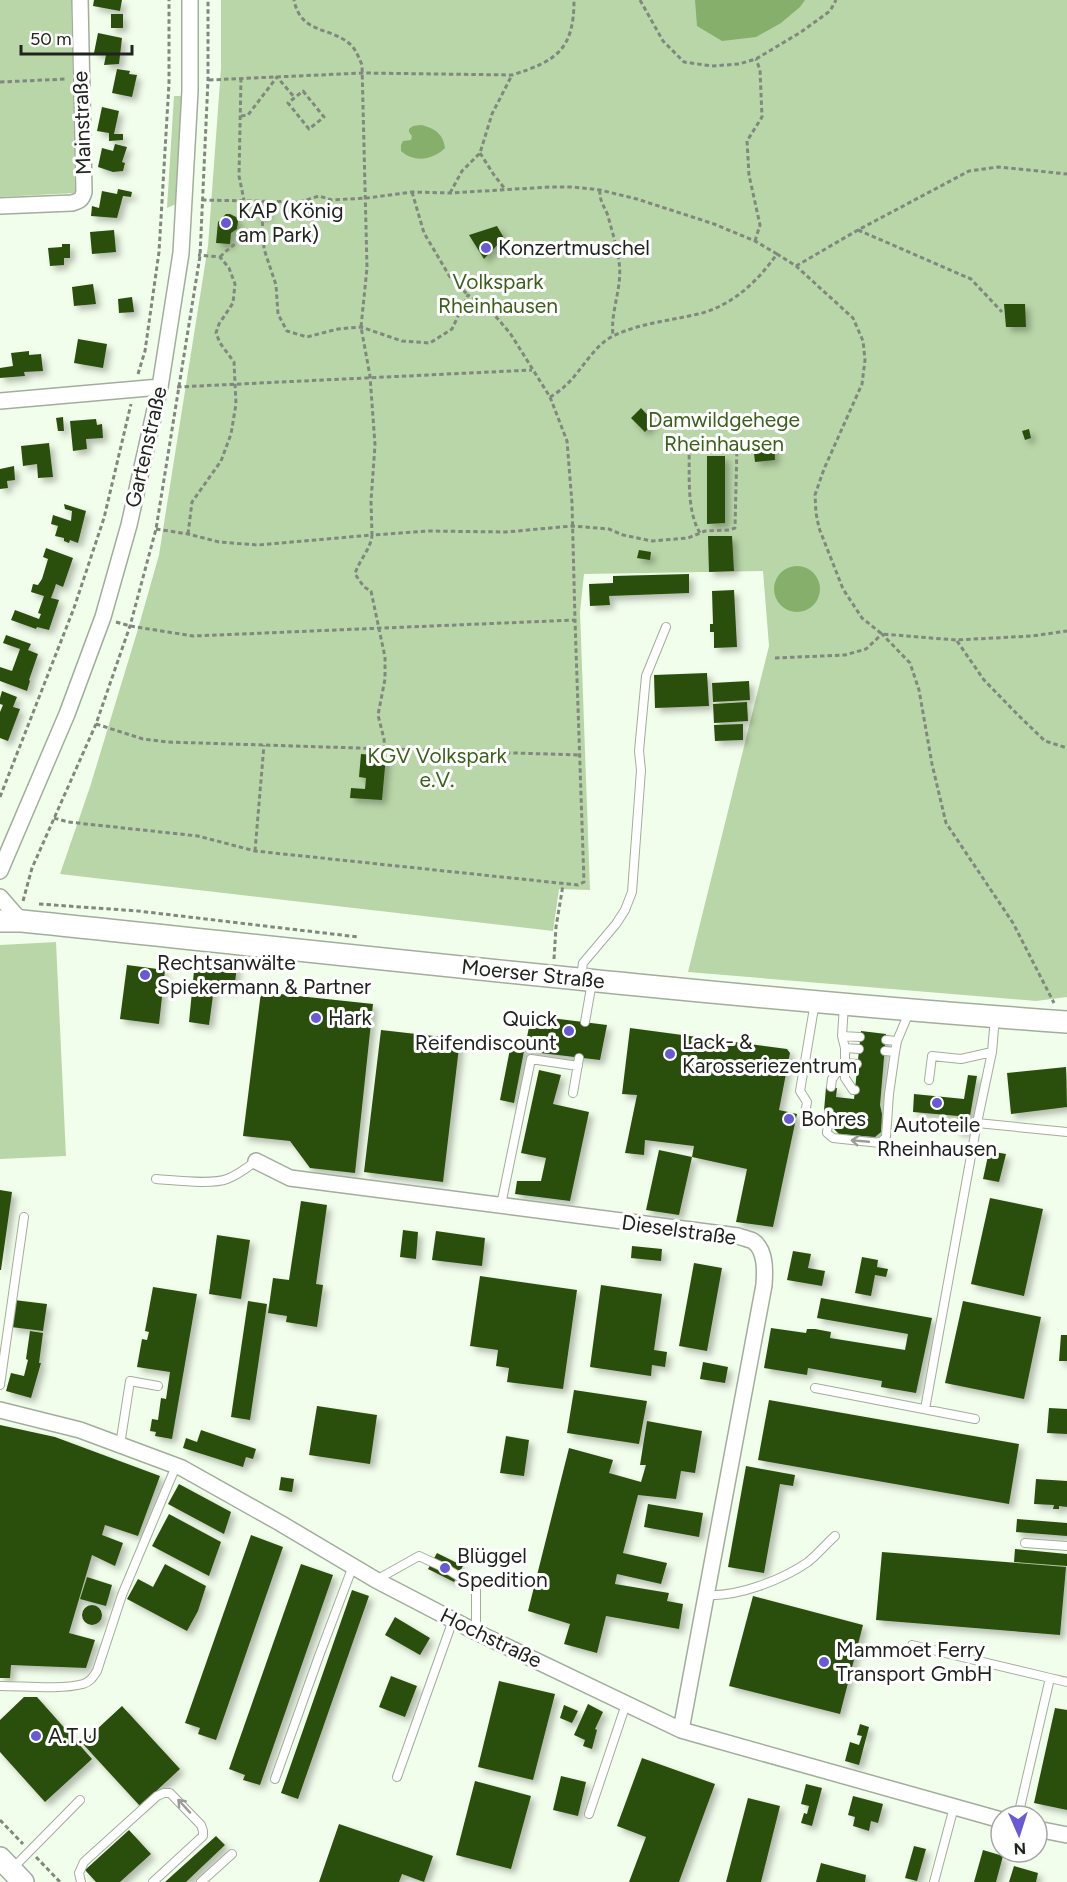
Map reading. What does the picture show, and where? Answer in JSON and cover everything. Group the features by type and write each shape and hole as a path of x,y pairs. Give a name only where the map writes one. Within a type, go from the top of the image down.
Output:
{"main road":[{"name":"Moerser Straße","path":"0,921 22,921 844,1004 996,1015 1061,1015"}],"street":[{"name":"Mainstraße","path":"0,206 72,203 83,198 80,0"},
{"name":"Gartenstraße","path":"0,871 67,714 103,618 129,525 160,387 181,253 190,91 190,0"},
{"path":"0,401 160,387"},
{"path":"0,897 22,921"},
{"name":"Dieselstraße","path":"256,1161 290,1178 738,1236 755,1242 763,1255 764,1285 681,1730"},
{"name":"Hochstraße","path":"0,1410 80,1430 176,1466 280,1523 376,1580 476,1632 681,1730 989,1817"},
{"path":"1049,1831 1067,1835"}],"lane":[{"path":"585,1022 587,979 583,963 616,924 632,892 641,770 639,751 646,676 666,627"},
{"path":"805,1114 807,1102 800,1090 815,1001"},
{"path":"844,1004 842,1036 845,1048 845,1070 855,1090"},
{"path":"829,1112 827,1133 833,1138 880,1143 886,1137 888,1109 885,1093 886,1082 893,1068 897,1041 911,1009"},
{"path":"925,1409 992,1052 996,1015"},
{"path":"842,1036 860,1038"},
{"path":"886,1040 897,1041"},
{"path":"845,1048 859,1049"},
{"path":"885,1052 896,1052"},
{"path":"929,1080 932,1056 961,1059 992,1052"},
{"path":"501,1205 531,1059 578,1062 573,1093"},
{"path":"831,1087 832,1079 838,1071 857,1064"},
{"path":"883,1067 893,1068"},
{"path":"845,1070 856,1079"},
{"path":"977,1123 1067,1132"},
{"path":"156,1179 225,1180 256,1161"},
{"path":"0,1385 24,1216"},
{"path":"120,1445 130,1381 158,1386"},
{"path":"815,1388 975,1419"},
{"path":"0,1686 63,1686 84,1683 91,1679 97,1671 122,1595 176,1466"},
{"path":"706,1595 732,1594 786,1575 810,1560 835,1536"},
{"path":"1025,1543 1067,1546"},
{"path":"376,1580 418,1556 447,1569 476,1587 476,1632"},
{"path":"275,1779 353,1566"},
{"path":"397,1778 453,1620"},
{"path":"912,1646 1067,1682"},
{"path":"1021,1804 1050,1678"},
{"path":"589,1814 627,1704"},
{"path":"81,1882 79,1873 84,1862 157,1796 164,1793 174,1796 201,1825 203,1836 153,1882"},
{"path":"11,1870 80,1800"},
{"path":"934,1882 954,1807"},
{"path":"201,1882 232,1854"}],"path":[{"path":"294,0 296,10 305,22 351,45 363,65 367,268 361,327 370,376 375,445 371,543 363,554 356,574 364,587 371,591 385,657 385,679 378,715 385,750"},
{"path":"208,80 363,73 513,75 551,59 567,42 574,19 574,0"},
{"path":"640,0 663,41 684,62 712,66 739,64 756,59 801,32 830,11 836,0"},
{"path":"755,242 760,225 748,175 747,141 762,117 760,70 756,59"},
{"path":"450,193 462,171 480,153 492,114 513,75"},
{"path":"277,77 295,98"},
{"path":"241,116 248,115 277,77"},
{"path":"241,78 241,116 238,139 239,176 244,200"},
{"path":"0,82 67,79"},
{"path":"303,91 324,117 309,129 288,103 295,98 303,91"},
{"path":"480,153 505,189"},
{"path":"796,266 969,171 998,167 1067,174"},
{"path":"217,200 300,202 319,196 332,200 412,192 450,193 561,187 600,190 714,224 755,242 796,266 853,318 863,341 865,360 862,384 824,469 815,495 819,528 843,589 862,618 882,634 910,663 919,690 932,764 946,823 1013,923 1061,1015"},
{"path":"600,190 599,198 607,215 619,261 621,281 612,328 613,336"},
{"path":"54,818 68,822 198,836 255,850 563,884 578,885 584,882 572,503 567,441 550,397 510,333 490,310 468,295 450,277 424,233 412,192"},
{"path":"261,201 261,208"},
{"path":"262,216 264,249 276,285 278,314 287,331 307,337 338,329 361,327 402,341 430,343 452,329 468,295"},
{"path":"858,230 971,279 1002,312"},
{"path":"220,257 234,244 250,236 263,234"},
{"path":"181,253 220,257 229,268 235,284 233,303 219,324 216,333 220,343 234,362 236,404 231,434 221,461 192,502 188,534"},
{"path":"550,397 566,386 613,336 641,325 699,314 721,306 741,294 777,254"},
{"path":"160,387 532,370"},
{"path":"156,529 219,542 258,545 429,531 506,532 572,526 609,530 652,541 688,538 705,531 735,528 737,444 689,448 692,506 700,533"},
{"path":"103,618 130,626 193,636 575,620"},
{"path":"775,658 845,655 866,649 882,634 956,640 1032,636 1067,631"},
{"path":"956,640 984,680 1031,728 1045,741 1067,748"},
{"path":"96,724 143,739 168,742 579,755"},
{"path":"255,850 264,745"},
{"path":"554,960 556,927 563,884"}],"green space":[{"path":"0,0 71,0 75,193 0,197"},
{"name":"Volkspark Rheinhausen","path":"221,0 1067,0 1067,997 1036,1001 688,972 769,646 763,571 584,574 580,612 590,890 559,889 553,931 60,874 90,787 159,555 208,246 221,68"},
{"path":"174,96 182,96 176,204 167,208"},
{"path":"56,942 66,1156 0,1159 0,945"}],"shaded area":[{"path":"695,0 805,0 781,23 756,37 722,41 697,26"},
{"path":"421,125 437,132 445,148 429,157 417,158 406,155 401,151 401,145 403,141 411,140 409,129"},
{"path":"797,566 813,573 820,589 813,605 797,612 781,605 774,589 781,573"}],"building":[{"path":"94,0 122,0 120,11 93,6"},
{"path":"111,14 123,14 123,28 111,28"},
{"path":"98,33 122,38 119,64 104,65 106,55 94,53"},
{"path":"117,69 130,71 129,74 137,75 132,97 112,93"},
{"path":"102,107 119,111 114,134 123,134 123,140 109,141 109,133 97,131"},
{"path":"115,144 127,147 122,162 125,163 123,171 113,172 98,167 102,148 113,151"},
{"path":"118,189 132,192 131,197 123,196 117,218 91,216 92,206 99,208 102,191 117,194"},
{"path":"256,208 267,208 268,216 256,216"},
{"path":"226,214 236,217 237,229 231,233 230,244 216,243 218,222"},
{"name":"Konzertmuschel","path":"497,226 504,238 484,259 469,235"},
{"path":"114,230 116,252 92,254 90,232"},
{"path":"62,244 70,244 70,258 64,258 64,265 50,266 48,248 62,247"},
{"path":"93,284 96,304 74,306 72,287"},
{"path":"132,297 134,312 119,313 118,299"},
{"path":"1004,304 1025,304 1026,327 1006,327"},
{"path":"78,339 107,344 103,368 74,363"},
{"path":"29,351 29,355 41,354 43,371 24,372 25,376 0,378 0,368 13,366 11,353"},
{"path":"641,408 654,422 645,432 631,418"},
{"path":"63,417 64,431 58,431 56,418"},
{"path":"96,419 97,425 102,424 103,438 86,439 87,449 73,451 70,421"},
{"path":"1029,429 1031,438 1025,440 1022,431"},
{"path":"49,443 53,477 38,478 37,464 23,466 21,446"},
{"path":"774,443 775,460 755,462 753,444"},
{"path":"707,456 725,456 725,523 707,524"},
{"path":"14,466 15,480 7,481 8,488 0,489 0,469"},
{"path":"64,504 86,511 78,543 70,540 69,543 64,541 64,538 55,536 58,526 51,524 53,515 71,521 72,511 65,509"},
{"path":"708,536 732,536 734,571 709,572"},
{"path":"46,548 73,558 63,587 56,584 51,598 59,600 49,630 37,627 36,629 11,620 15,610 39,619 41,614 38,613 44,596 31,592 33,584 38,585 42,579 48,559 43,557"},
{"path":"639,550 651,552 650,560 637,558"},
{"path":"689,574 689,593 609,596 610,605 590,606 589,584 613,583 613,576"},
{"path":"734,590 737,647 714,648 714,632 710,632 710,624 713,624 712,591"},
{"path":"6,635 31,644 28,650 38,654 27,691 0,681 0,667 12,671 20,649 3,643"},
{"path":"707,673 709,706 655,708 654,675"},
{"path":"749,681 750,700 713,702 712,683"},
{"path":"2,691 17,697 13,707 20,709 8,741 0,738"},
{"path":"747,702 748,721 714,723 713,704"},
{"path":"743,724 743,740 715,741 714,725"},
{"path":"361,754 386,756 382,800 350,798 351,788 365,789 366,778 359,777"},
{"path":"200,960 237,966 234,991 214,988 209,1025 189,1022 194,971 199,971"},
{"path":"127,965 165,970 159,1024 120,1019"},
{"path":"261,992 373,1004 355,1173 310,1168 290,1141 243,1136"},
{"path":"551,1018 607,1025 600,1060 524,1051 514,1103 500,1100 511,1044 525,1047 529,1027 549,1029"},
{"path":"630,1028 787,1049 790,1053 779,1110 797,1114 773,1227 736,1222 747,1169 692,1157 694,1146 645,1140 644,1155 625,1153 637,1095 622,1094"},
{"path":"381,1030 460,1039 443,1182 364,1172"},
{"path":"861,1031 886,1034 880,1105 881,1132 875,1137 839,1134 834,1129 835,1112 824,1111 826,1087 837,1088 836,1097 854,1099"},
{"path":"1066,1067 1067,1107 1011,1114 1007,1073"},
{"path":"539,1070 561,1075 553,1104 589,1112 570,1201 515,1194 517,1181 541,1181 546,1158 521,1153"},
{"path":"968,1075 977,1076 967,1133 955,1131 958,1116 913,1112 914,1094 964,1099"},
{"path":"659,1150 692,1157 679,1215 646,1210"},
{"path":"989,1151 1006,1154 999,1182 983,1179"},
{"path":"0,1190 12,1192 1,1270 0,1270"},
{"path":"990,1198 1043,1209 1024,1296 971,1284"},
{"path":"301,1201 327,1205 316,1284 323,1285 317,1327 286,1322 287,1316 268,1313 273,1278 289,1280"},
{"path":"403,1230 418,1232 416,1259 400,1257"},
{"path":"436,1231 485,1238 482,1266 432,1260"},
{"path":"217,1235 250,1240 241,1299 209,1294"},
{"path":"632,1246 662,1249 661,1261 631,1258"},
{"path":"793,1251 811,1254 808,1268 825,1271 822,1286 787,1280"},
{"path":"862,1257 878,1260 877,1267 888,1269 886,1277 875,1275 871,1296 855,1293"},
{"path":"694,1263 722,1268 707,1351 679,1346"},
{"path":"480,1276 577,1290 563,1389 507,1382 509,1368 496,1366 498,1350 470,1346"},
{"path":"601,1285 662,1294 654,1350 667,1352 665,1367 652,1365 651,1376 590,1367"},
{"path":"153,1287 197,1294 172,1439 155,1436 156,1432 150,1431 152,1419 158,1420 161,1398 166,1399 170,1372 137,1367 142,1339 147,1340 149,1332 145,1331"},
{"path":"821,1298 932,1318 916,1393 881,1387 882,1381 808,1368 807,1375 764,1368 771,1328 806,1333 807,1329 815,1329 831,1332 830,1338 905,1350 908,1334 817,1318"},
{"path":"14,1300 47,1304 43,1331 11,1327"},
{"path":"248,1301 267,1304 250,1420 231,1417"},
{"path":"963,1301 1041,1317 1024,1399 945,1383"},
{"path":"30,1331 43,1333 39,1363 41,1363 31,1398 6,1391 11,1373 24,1376 28,1360 26,1359"},
{"path":"1061,1335 1067,1335 1067,1361 1059,1361"},
{"path":"703,1362 728,1367 725,1383 700,1379"},
{"path":"574,1390 647,1401 639,1444 567,1433"},
{"path":"769,1400 1019,1444 1009,1504 758,1460"},
{"path":"317,1406 377,1415 370,1464 309,1455"},
{"path":"1049,1408 1067,1409 1067,1434 1047,1433"},
{"path":"647,1421 702,1431 695,1473 681,1471 676,1499 638,1495 623,1553 667,1563 661,1584 617,1574 615,1584 669,1593 667,1601 683,1604 679,1629 606,1616 597,1653 564,1644 570,1624 528,1611 569,1448 613,1460 609,1473 641,1482 646,1465 640,1465"},
{"path":"0,1425 55,1437 160,1476 138,1536 105,1525 102,1535 123,1543 115,1566 92,1555 69,1633 95,1640 86,1668 11,1665 10,1678 0,1678"},
{"path":"201,1430 256,1449 253,1459 246,1457 243,1467 183,1448 186,1438 197,1442"},
{"path":"506,1436 529,1440 524,1476 500,1473"},
{"path":"746,1466 795,1475 793,1486 780,1484 764,1573 728,1567"},
{"path":"281,1477 294,1479 292,1492 279,1490"},
{"path":"1036,1479 1067,1481 1067,1507 1059,1506 1059,1509 1053,1509 1054,1505 1034,1504"},
{"path":"179,1484 231,1512 224,1534 168,1504"},
{"path":"648,1504 703,1513 699,1537 644,1527"},
{"path":"169,1514 221,1542 209,1576 152,1546"},
{"path":"1017,1519 1067,1523 1067,1536 1016,1532"},
{"path":"251,1535 283,1547 216,1740 198,1734 200,1728 185,1723"},
{"path":"1015,1549 1067,1554 1067,1566 1014,1562"},
{"path":"882,1552 1066,1567 1060,1635 876,1620"},
{"name":"Blüggel Spedition","path":"437,1553 463,1566 454,1582 428,1569"},
{"path":"165,1564 206,1586 198,1611 187,1631 127,1599 138,1579 153,1587"},
{"path":"301,1564 333,1575 260,1785 243,1780 245,1775 229,1769"},
{"path":"87,1577 112,1585 106,1606 80,1599"},
{"path":"352,1590 369,1596 298,1799 281,1793"},
{"path":"753,1596 863,1625 840,1714 729,1686"},
{"path":"92,1605 99,1608 102,1615 99,1622 92,1625 85,1622 82,1615 85,1608"},
{"path":"395,1617 430,1638 420,1655 385,1635"},
{"path":"391,1676 417,1686 405,1717 379,1707"},
{"path":"499,1681 555,1694 533,1780 478,1767"},
{"name":"A.T.U","path":"24,1697 37,1697 92,1759 45,1802 0,1752 0,1720"},
{"path":"588,1704 603,1712 595,1729 597,1730 592,1749 583,1746 585,1740 574,1735"},
{"path":"564,1705 578,1711 572,1723 560,1718"},
{"path":"122,1706 180,1769 140,1806 82,1743"},
{"path":"1055,1708 1067,1710 1067,1810 1049,1806 1049,1804 1034,1803"},
{"path":"860,1724 869,1727 859,1765 845,1761 850,1742 859,1745 862,1736 857,1735"},
{"path":"642,1758 715,1784 679,1882 629,1882 646,1837 617,1826"},
{"path":"561,1776 586,1782 578,1816 553,1810"},
{"path":"475,1781 531,1796 511,1869 456,1855"},
{"path":"806,1784 822,1788 812,1826 801,1823 809,1806 801,1804"},
{"path":"853,1796 883,1804 878,1823 871,1821 869,1831 853,1826 855,1817 848,1815"},
{"path":"748,1798 780,1806 761,1882 726,1882"},
{"path":"339,1824 433,1856 424,1882 402,1874 399,1882 319,1882"},
{"path":"129,1830 151,1854 120,1882 96,1882 85,1870"},
{"path":"216,1836 225,1845 186,1882 165,1882"},
{"path":"914,1846 926,1849 917,1881 905,1878"},
{"path":"983,1850 989,1852 989,1864 1001,1864 996,1882 974,1882"},
{"path":"821,1863 866,1875 865,1882 816,1882"},
{"path":"1014,1866 1038,1873 1036,1882 1009,1882"}],"place":[{"name":"KAP (König am Park)","path":"226,223"},
{"name":"Konzertmuschel","path":"486,248"},
{"name":"Rechtsanwälte Spiekermann & Partner","path":"145,975"},
{"name":"Hark","path":"316,1018"},
{"name":"Quick Reifendiscount","path":"569,1031"},
{"name":"Lack- & Karosseriezentrum","path":"670,1054"},
{"name":"Autoteile Rheinhausen","path":"937,1103"},
{"name":"Bohres","path":"789,1119"},
{"name":"Blüggel Spedition","path":"445,1568"},
{"name":"Mammoet Ferry Transport GmbH","path":"824,1662"},
{"name":"A.T.U","path":"36,1736"}],"park label":[{"name":"Damwildgehege Rheinhausen","path":"724,432"},
{"name":"KGV Volkspark e.V.","path":"437,768"}]}
